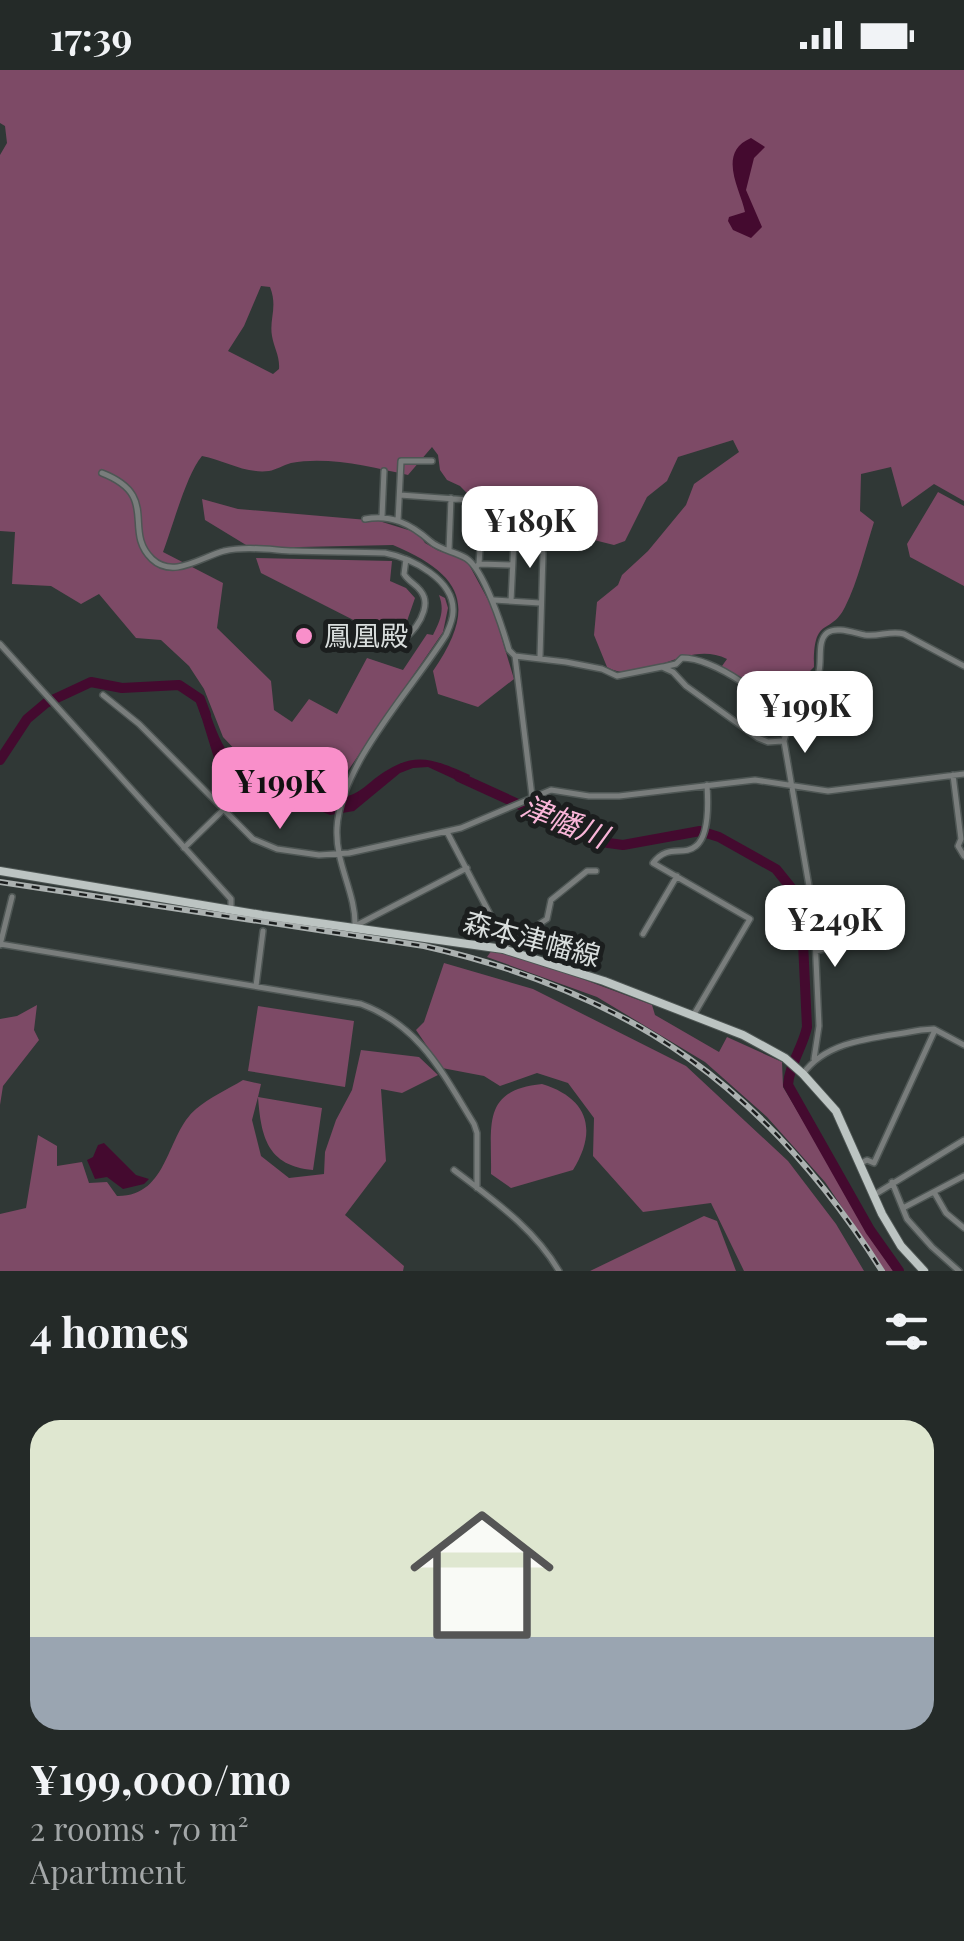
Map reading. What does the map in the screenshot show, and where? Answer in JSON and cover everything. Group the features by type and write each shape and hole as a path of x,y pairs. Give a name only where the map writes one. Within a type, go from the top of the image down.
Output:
{"main road":[{"name":"森本津幡線","path":"0,871 503,949 604,981 743,1035 785,1058 836,1111 901,1246 924,1271"}],"street":[{"path":"398,522 401,461 432,461"},
{"path":"382,517 384,471"},
{"path":"102,473 132,491 148,553 170,568 246,549 385,553 406,559 439,580 454,614 446,635 352,772 336,825 338,854 356,912 356,926 467,868"},
{"path":"400,495 469,500 514,539 543,553 540,658"},
{"path":"449,550 451,498"},
{"path":"482,515 478,565 486,592 494,600 509,650 515,656 532,796"},
{"path":"364,519 382,517 419,529 433,543 478,565 512,565"},
{"path":"511,602 514,539"},
{"path":"367,635 386,644 400,642 407,638 425,608 419,586 404,574 406,559"},
{"path":"494,600 540,603"},
{"path":"814,1059 819,1026 814,915 784,741 787,726 804,706 819,674 821,642 827,633 836,630 871,636 894,631 964,666"},
{"path":"0,644 231,899 231,909"},
{"path":"515,656 602,669 617,676 662,668 682,658 708,661 771,706 787,726"},
{"path":"662,668 758,738 784,741"},
{"path":"104,694 140,724 252,840 319,855 447,832 551,790 619,796 755,780 828,791 855,790 964,774"},
{"path":"257,769 308,790 346,790"},
{"path":"953,776 961,839 958,846 964,856"},
{"path":"694,1016 750,918 653,863 665,852 698,844 707,819 706,784"},
{"path":"184,848 224,810"},
{"path":"447,832 503,939 503,949"},
{"path":"503,949 546,919 551,900 588,872 596,872"},
{"path":"643,934 676,876"},
{"path":"12,897 0,945 360,1004 389,1016 429,1053 474,1124 477,1188"},
{"path":"256,986 262,931"},
{"path":"816,951 840,945"},
{"path":"804,1074 814,1059 827,1050 921,1030 935,1030 964,1045"},
{"path":"861,1163 874,1163 935,1030"},
{"path":"874,1195 964,1140"},
{"path":"957,1145 964,1151"},
{"path":"454,1170 537,1239 559,1271"},
{"path":"903,1208 964,1177"},
{"path":"892,1182 907,1219 960,1271"},
{"path":"934,1192 946,1213 964,1228"}],"shaded area":[{"path":"0,70 964,70 964,501 934,484 902,507 891,467 861,474 860,511 874,522 858,576 839,616 816,639 814,667 788,693 766,682 757,691 722,666 727,659 711,654 621,672 607,667 594,635 597,602 618,585 622,575 686,505 694,484 739,452 733,440 678,457 667,481 647,497 625,541 614,545 586,538 572,540 555,530 530,538 518,536 492,519 460,486 447,480 432,447 408,475 320,461 260,471 202,456 185,488 163,552 223,583 217,628 271,681 274,710 292,722 309,699 337,714 367,658 403,670 427,634 433,635 436,630 442,611 439,595 445,598 448,608 443,632 347,772 322,782 299,776 263,755 241,756 223,737 204,689 189,666 161,640 136,638 99,594 81,604 51,586 12,584 15,532 0,531 0,155 7,143 5,126 0,123","holes":["261,286 270,287 272,336 279,364 273,374 228,351"]},
{"path":"751,138 765,147 754,158 746,190 762,227 751,238 733,230 728,221 729,217 745,212 733,162 741,145"},
{"path":"938,492 964,506 964,586 910,557 907,544"},
{"path":"202,499 238,509 379,521 418,533 437,550 467,561 493,609 514,679 478,707 438,694 433,671 455,629 456,595 435,568 417,556 393,545 251,548 205,520"},
{"path":"256,558 392,561 390,581 406,588 415,598 407,621 392,636 261,573"},
{"path":"206,704 222,743 238,763 268,780 304,793 322,797 351,795 390,768 412,760 433,761 470,775 465,784 428,767 413,768 400,773 354,811 330,815 243,778 214,758 198,706"},
{"path":"492,950 652,1005 655,1015 719,1052 727,1037 782,1062 783,1087 893,1271 885,1271 825,1182 767,1117 705,1062 597,997 487,957"},
{"path":"444,963 533,989 686,1066 788,1161 836,1224 864,1271 744,1271 711,1203 643,1212 593,1156 594,1118 568,1083 537,1073 500,1086 484,1076 442,1068 416,1030 424,1022"},
{"path":"37,1005 34,1030 39,1040 3,1086 0,1105 0,1019 17,1016"},
{"path":"258,1006 354,1021 345,1087 248,1071"},
{"path":"361,1050 419,1057 438,1075 402,1093 381,1089 386,1161 345,1215 404,1266 403,1271 0,1271 0,1214 26,1208 38,1135 57,1146 57,1166 82,1162 89,1183 107,1182 117,1196 134,1194 147,1186 157,1176 186,1120 201,1105 243,1080 261,1084 252,1120 261,1156 289,1178 324,1174 325,1152 352,1090"},
{"path":"542,1084 558,1090 579,1107 584,1117 585,1142 573,1170 511,1188 491,1174 494,1113 508,1094"},
{"path":"258,1097 322,1108 313,1170 285,1162 269,1147"},
{"path":"104,1143 136,1175 149,1179 123,1189 107,1177 95,1179 87,1160"},
{"path":"704,1216 717,1221 736,1271 590,1271"}],"waterway":[{"name":"津幡川","path":"0,760 27,719 46,703 91,682 122,688 179,685 200,699 206,715"},
{"name":"津幡川","path":"459,777 601,842 623,845 700,831 719,837 776,869 801,900 807,1027 788,1085 870,1230 899,1271"}],"railway":[{"path":"0,882 424,946 499,966 568,991 631,1022 689,1058 742,1101 792,1150 882,1271"}],"place":[{"name":"鳳凰殿","path":"304,636"}]}
